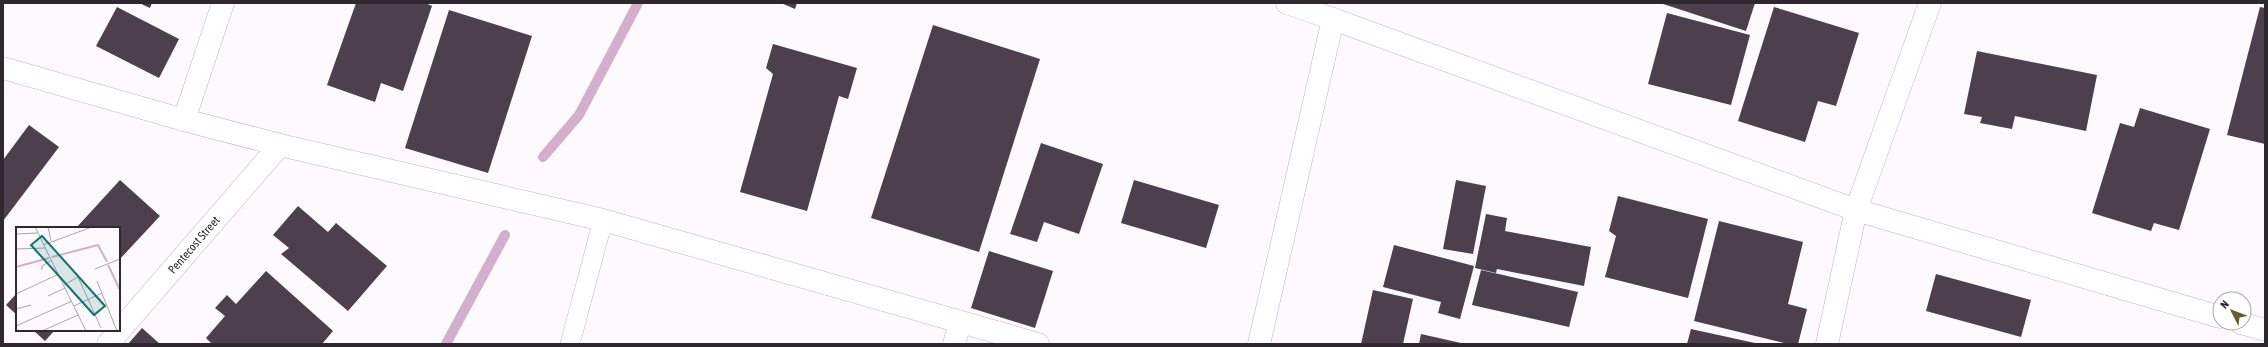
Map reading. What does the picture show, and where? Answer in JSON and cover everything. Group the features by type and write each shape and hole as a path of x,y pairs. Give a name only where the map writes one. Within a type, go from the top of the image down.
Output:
{"street":[{"path":"184,120 223,3"},
{"path":"1287,3 1856,210 2212,315"},
{"path":"1826,344 1856,210 1930,3"},
{"path":"1259,344 1333,19"},
{"path":"3,68 184,120 280,145 603,220 1038,344"},
{"name":"Pentecost Street","path":"120,330 280,145"},
{"path":"954,344 960,323"},
{"path":"2252,326 2265,330"},
{"name":"Pentecost Street","path":"108,344 119,331"}],"lane":[{"path":"570,344 603,220"}],"building":[{"path":"139,3 152,3 150,8"},
{"path":"356,3 425,3 432,6 403,91 381,83 375,102 327,85"},
{"path":"781,3 797,3 795,9"},
{"path":"1660,3 1755,3 1746,31"},
{"path":"117,7 179,39 159,78 96,46"},
{"path":"1774,7 1859,33 1836,106 1818,101 1805,142 1738,121"},
{"path":"2260,7 2265,8 2265,144 2227,135"},
{"path":"449,10 532,36 488,173 405,148"},
{"path":"1667,13 1750,35 1731,105 1648,84"},
{"path":"933,25 1040,59 979,252 871,218"},
{"path":"773,44 857,68 848,99 839,96 807,211 740,192 773,74 766,68"},
{"path":"1977,51 2097,75 2086,131 2015,116 2012,129 1980,123 1982,117 1964,114"},
{"path":"2140,108 2210,129 2179,230 2154,223 2151,231 2092,213 2120,123 2134,127"},
{"path":"29,125 59,147 3,221 3,160"},
{"path":"1041,143 1103,164 1079,234 1044,222 1037,242 1010,234"},
{"path":"120,180 160,216 120,259 120,227 77,227"},
{"path":"1134,180 1219,205 1206,248 1121,223"},
{"path":"1456,180 1486,186 1473,254 1443,249"},
{"path":"1618,196 1708,219 1688,298 1605,277 1616,236 1609,231"},
{"path":"298,206 328,232 336,223 387,266 348,311 281,254 289,248 273,235"},
{"path":"1486,214 1507,218 1505,231 1591,247 1584,286 1497,269 1496,273 1475,268"},
{"path":"1719,221 1803,242 1788,304 1807,309 1798,344 1788,344 1694,321"},
{"path":"1394,245 1474,266 1460,319 1438,313 1441,302 1383,287"},
{"path":"989,251 1053,271 1035,328 971,308"},
{"path":"1481,270 1578,292 1569,327 1472,305"},
{"path":"266,271 333,331 322,344 212,344 206,338 225,316 215,308 227,295 236,304"},
{"path":"1936,274 2031,300 2021,337 1926,311"},
{"path":"1373,290 1413,299 1403,344 1361,344"},
{"path":"16,294 16,314 6,305"},
{"path":"142,328 160,344 128,344"},
{"path":"1691,329 1755,343 1755,344 1687,344"},
{"path":"34,331 54,331 45,341"},
{"path":"1421,334 1461,343 1461,344 1419,344"}],"waterway":[{"path":"543,157 579,115 638,3"},
{"path":"446,344 505,235"}]}
